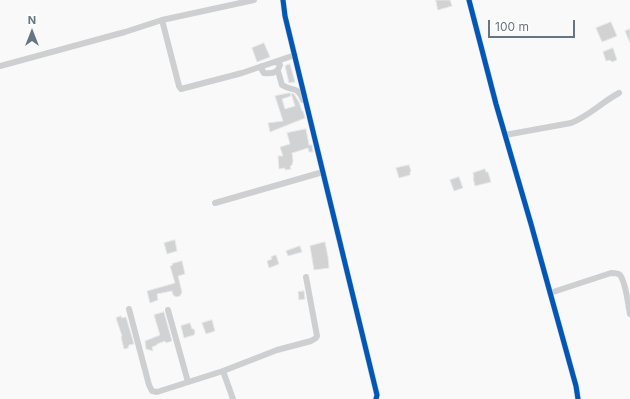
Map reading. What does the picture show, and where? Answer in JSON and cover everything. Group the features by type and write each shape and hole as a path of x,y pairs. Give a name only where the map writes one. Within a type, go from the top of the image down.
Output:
{"street":[{"path":"0,66 125,32 162,20 254,0"},
{"path":"283,0 285,16 377,395 376,399"},
{"path":"469,0 505,135 576,386 578,399"},
{"path":"162,20 180,89 202,85 219,78 242,73 295,55"},
{"path":"275,62 279,63 280,65 278,71 282,85 300,92 307,106"},
{"path":"262,66 264,73 269,74 278,71"},
{"path":"505,135 575,122 619,93"},
{"path":"216,202 323,172"},
{"path":"550,293 616,272 621,277 630,314"},
{"path":"129,309 149,385 152,391 157,392 223,371 277,350 311,341 316,338 317,336 306,277"},
{"path":"168,310 188,382"},
{"path":"223,371 233,399"}],"building":[{"path":"436,0 450,0 452,6 438,10"},
{"path":"611,22 617,36 602,42 596,28"},
{"path":"630,29 630,43 625,31"},
{"path":"264,43 270,57 257,62 252,48"},
{"path":"613,48 617,60 612,62 610,60 606,61 603,52"},
{"path":"290,64 295,82 289,83 285,66"},
{"path":"290,93 291,96 282,99 285,109 295,106 291,93 294,94 299,102 305,118 270,132 268,123 283,121 275,96"},
{"path":"306,129 309,145 312,145 313,152 309,152 308,148 292,153 293,161 292,165 290,166 291,169 279,169 278,156 283,156 280,147 290,144 287,133"},
{"path":"409,165 411,171 410,175 399,178 396,168"},
{"path":"485,169 486,172 488,172 491,182 475,186 473,173"},
{"path":"459,177 463,188 454,191 450,180"},
{"path":"175,240 177,251 167,254 164,243"},
{"path":"325,242 329,268 314,270 310,246"},
{"path":"300,246 302,252 288,256 286,251"},
{"path":"276,255 279,264 269,268 267,261"},
{"path":"182,261 185,274 178,276 182,292 180,296 176,297 173,295 172,291 157,294 158,300 150,303 147,291 175,283 170,266"},
{"path":"304,291 305,299 299,300 298,292"},
{"path":"164,312 172,341 166,343 165,341 157,344 152,347 153,351 146,349 145,341 160,335 154,315"},
{"path":"121,316 122,318 126,317 134,344 129,345 128,348 124,349 122,336 116,318"},
{"path":"212,320 215,331 206,334 202,323"},
{"path":"190,323 195,332 194,335 184,338 181,326"}],"cycle path":[{"path":"283,0 285,16 377,395 376,399"},
{"path":"469,0 496,104 576,386 578,399"}]}
